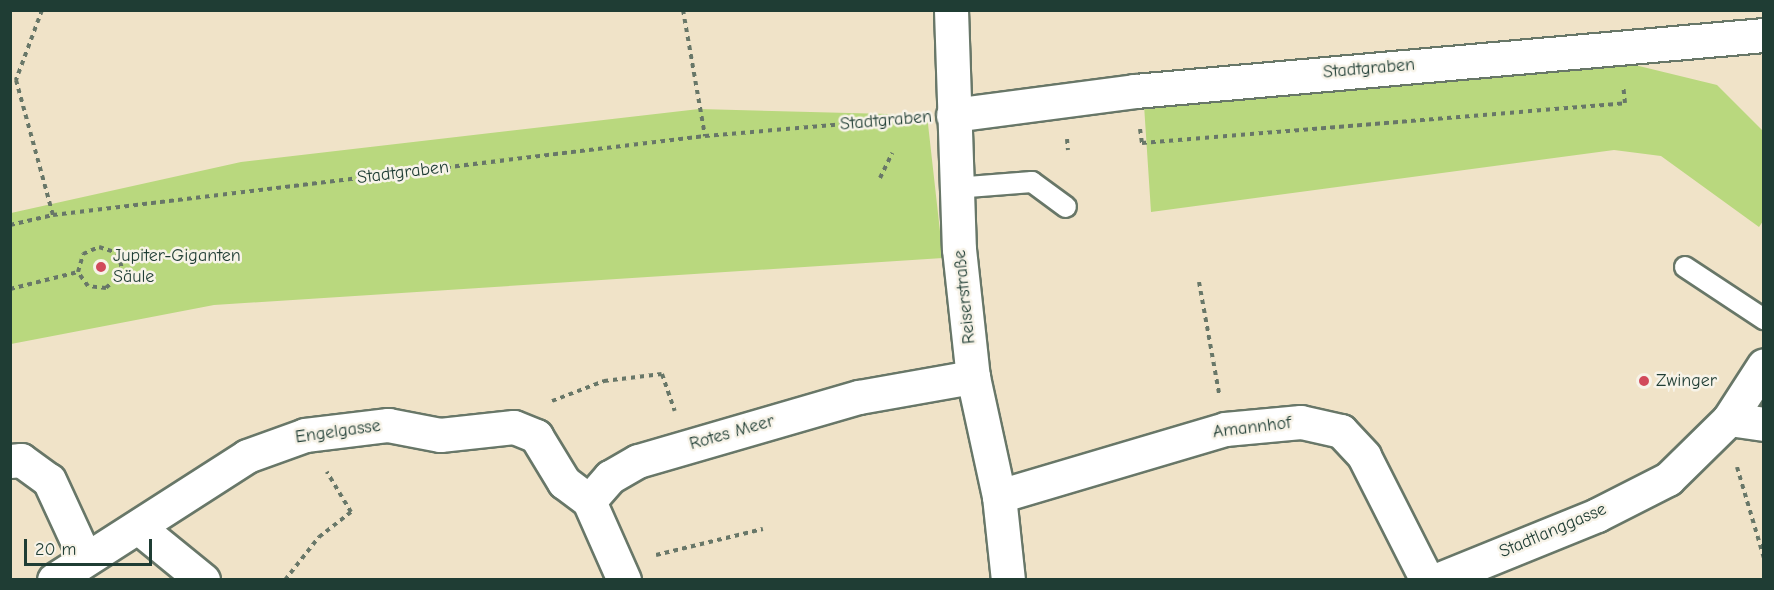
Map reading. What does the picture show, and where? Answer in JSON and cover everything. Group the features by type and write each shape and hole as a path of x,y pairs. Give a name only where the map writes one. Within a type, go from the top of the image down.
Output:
{"street":[{"name":"Reiserstraße","path":"951,10 955,188 973,377 999,496 1008,579"},
{"name":"Stadtgraben","path":"952,115 1135,91 1764,35"},
{"path":"1764,365 1729,419 1764,424"},
{"name":"Rotes Meer","path":"589,501 610,477 686,446 859,397 973,377"},
{"name":"Stadtlanggasse","path":"1437,579 1509,565 1668,479 1729,419"},
{"name":"Amannhof","path":"999,496 1225,429 1301,422 1341,431 1365,456 1427,579"},
{"name":"Engelgasse","path":"54,579 248,456 305,435 388,425 440,435 514,427"},
{"path":"514,427 536,436 564,482 589,501 620,572"},
{"path":"10,461 21,460 49,480 84,558"},
{"path":"138,527 203,579"}],"lane":[{"path":"955,188 1032,182 1066,207"},
{"path":"1684,267 1764,319"}],"path":[{"path":"42,10 16,80 53,215"},
{"path":"684,10 705,136"},
{"path":"1142,143 1625,104"},
{"name":"Stadtgraben","path":"10,225 53,215 705,136 952,115"},
{"path":"880,178 892,153"},
{"path":"99,247 118,253 123,273 106,288 88,286 78,272 83,254 99,247"},
{"path":"10,288 78,272"},
{"path":"1199,282 1225,429"},
{"path":"514,427 549,402 604,381 662,374 686,446"},
{"path":"1729,419 1743,501 1764,558"},
{"path":"285,579 319,537 351,512 305,435"},
{"path":"620,572 763,529"}],"green space":[{"path":"1606,58 1717,85 1763,131 1763,221 1759,227 1661,156 1614,150 1151,212 1144,105 1285,95"},
{"path":"699,109 927,115 943,258 214,305 11,344 11,213 241,162"}],"place":[{"name":"Jupiter-Giganten Säule","path":"101,267"},
{"name":"Zwinger","path":"1644,381"}]}
